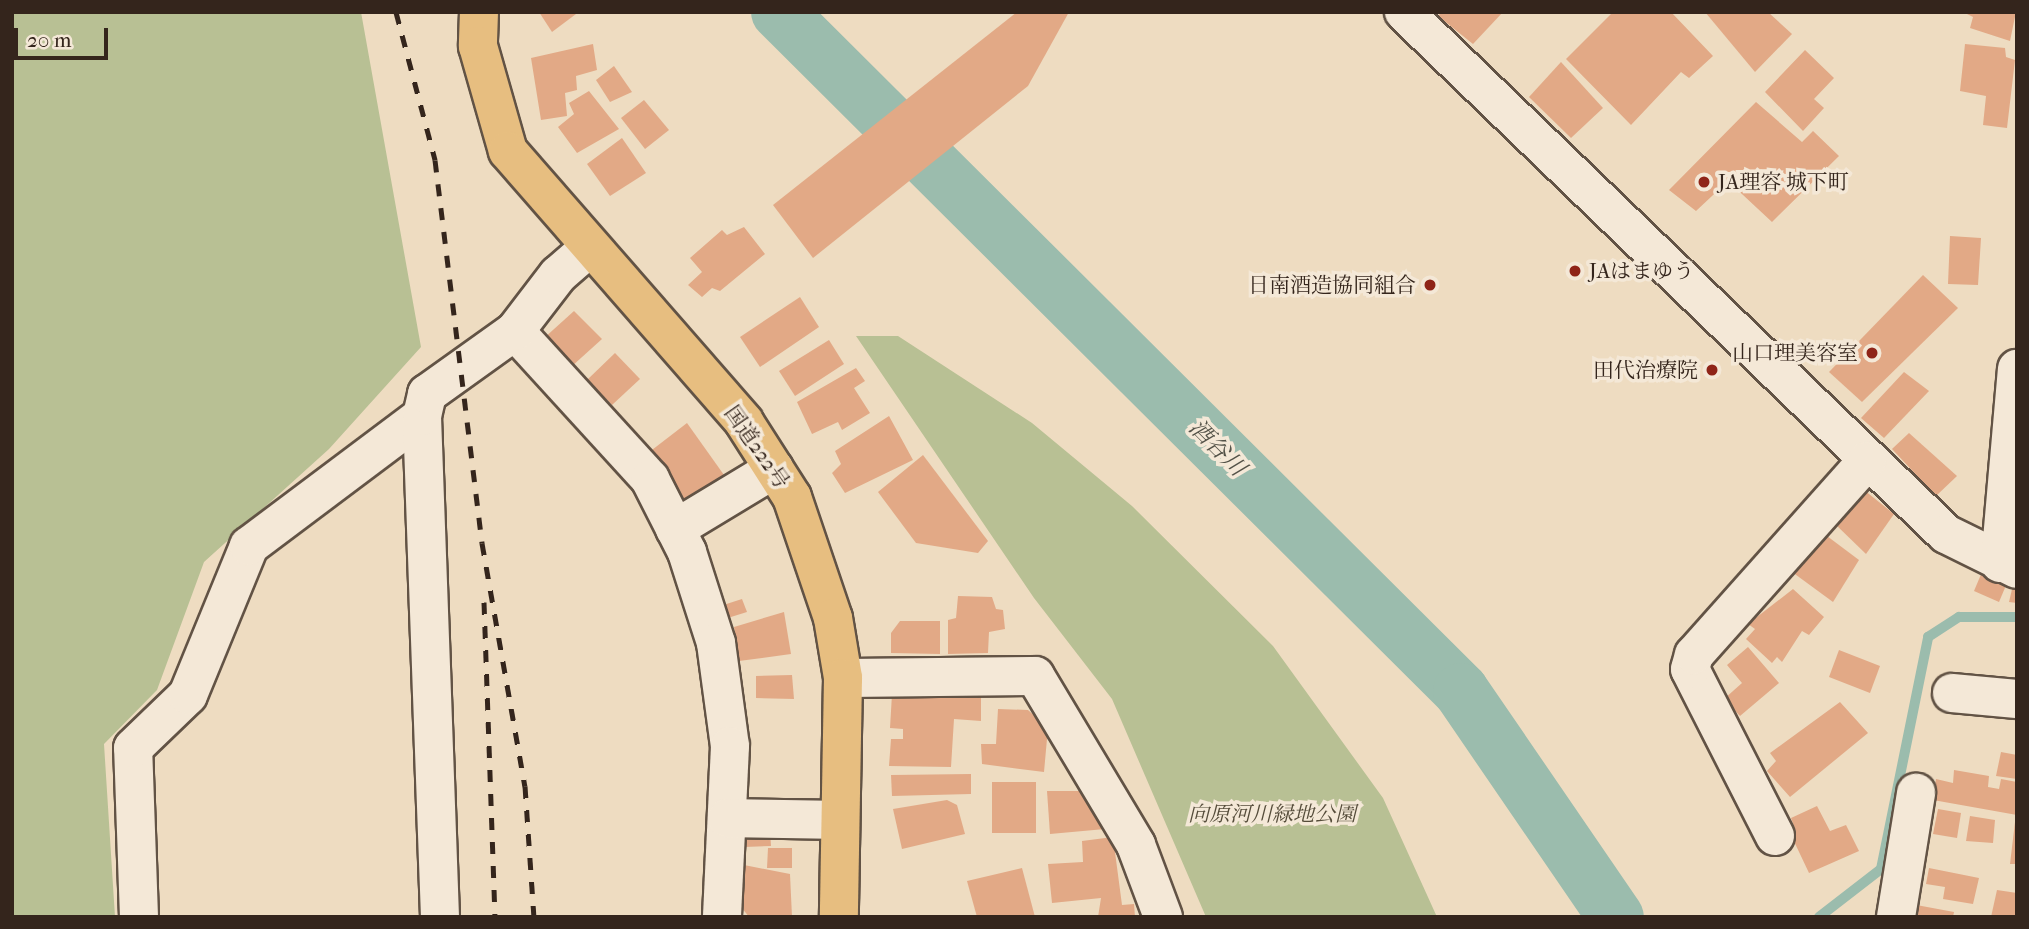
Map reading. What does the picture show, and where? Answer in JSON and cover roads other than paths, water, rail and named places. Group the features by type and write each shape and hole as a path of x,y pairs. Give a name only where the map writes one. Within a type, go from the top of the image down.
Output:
{"highway":[{"name":"国道222号","path":"479,12 478,46 508,151 588,249 744,422 792,497 833,618 843,678 839,917"}],"street":[{"path":"1404,12 1867,461 1946,534 2008,566 2017,369"},
{"path":"440,917 422,416 427,394 515,331 558,275 588,249"},
{"path":"515,331 649,479 675,529 716,643 730,746 722,917"},
{"path":"139,917 133,748 187,695 248,546 422,416"},
{"path":"1774,836 1690,669 1694,655 1867,461"},
{"path":"675,529 774,469"},
{"path":"843,678 1035,676 1136,845 1163,917"},
{"path":"1952,693 2017,699"},
{"path":"1896,917 1916,793"},
{"path":"727,818 840,820"}],"waterway":[{"name":"酒谷川","path":"779,12 1461,691 1616,917"},
{"path":"1819,917 1881,869 1928,637 1959,617 2017,617"}],"railway":[{"path":"396,12 435,160 482,543 525,786 534,917"},
{"path":"484,602 495,917"}],"place":[{"name":"JA理容 城下町","path":"1704,182"},
{"name":"JAはまゆう","path":"1575,271"},
{"name":"日南酒造協同組合","path":"1430,285"},
{"name":"山口理美容室","path":"1872,353"},
{"name":"田代治療院","path":"1712,370"}],"park label":[{"name":"向原河川緑地公園","path":"1272,814"}]}
